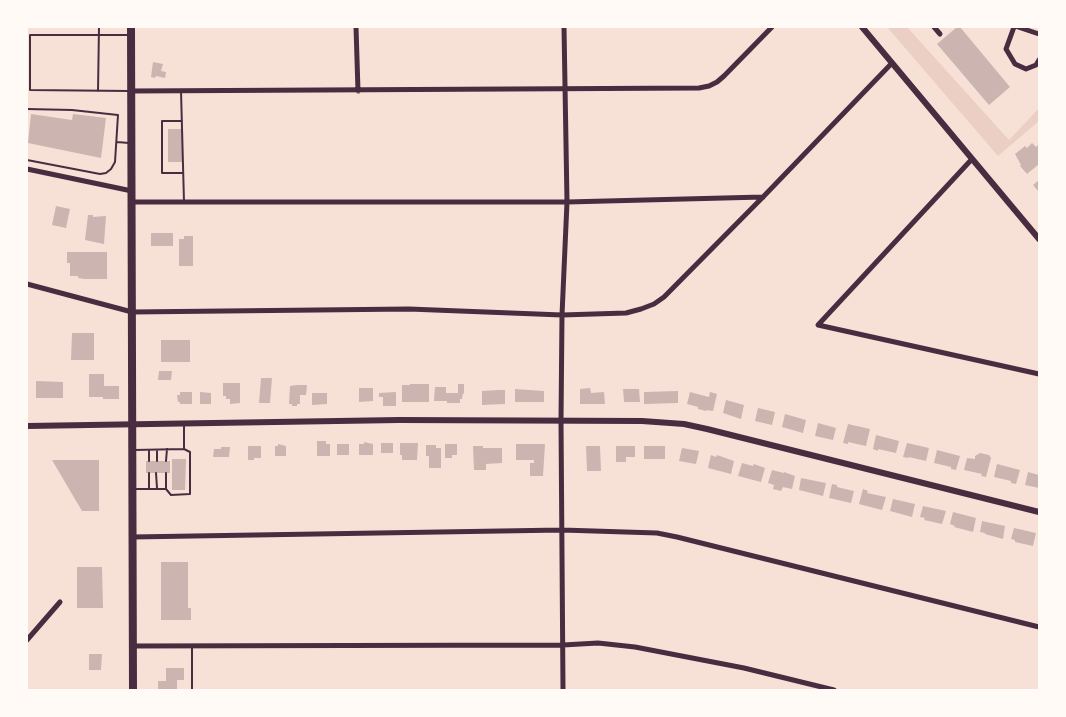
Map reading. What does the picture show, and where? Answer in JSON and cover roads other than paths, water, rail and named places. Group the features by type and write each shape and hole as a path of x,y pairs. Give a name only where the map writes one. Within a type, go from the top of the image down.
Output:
{"main road":[{"path":"131,31 133,690"}],"street":[{"path":"356,27 358,91"},
{"path":"563,690 561,421 562,315 567,202 564,27"},
{"path":"132,92 699,88 717,82 772,27"},
{"path":"862,27 1039,239"},
{"path":"934,27 940,34"},
{"path":"1039,34 1016,27 1006,49 1015,64 1026,69 1036,65 1039,60"},
{"path":"27,284 132,312 409,309 562,315 626,314 654,304 664,297 892,63"},
{"path":"972,159 818,325 1039,374"},
{"path":"27,169 132,191"},
{"path":"132,202 567,202 763,197"},
{"path":"27,426 399,420 642,421 684,424 1039,512"},
{"path":"132,537 562,530 657,533 1039,627"},
{"path":"27,640 60,602"},
{"path":"133,646 598,643 636,647 744,668 834,690"}],"lane":[{"path":"30,27 28,90 132,92"},
{"path":"98,91 99,27"},
{"path":"30,34 99,35 131,31"},
{"path":"181,91 184,202"},
{"path":"27,109 72,110 118,115 115,162 106,173 100,174 27,160"},
{"path":"182,121 162,121 162,173 183,173"},
{"path":"116,142 132,143"},
{"path":"184,424 184,449"},
{"path":"166,461 167,449"},
{"path":"132,450 184,449 190,452 190,494 171,495 166,489 166,473"},
{"path":"149,450 149,461"},
{"path":"157,450 157,461"},
{"path":"149,473 149,489"},
{"path":"156,473 157,489"},
{"path":"132,489 166,489"},
{"path":"192,646 192,690"}]}
